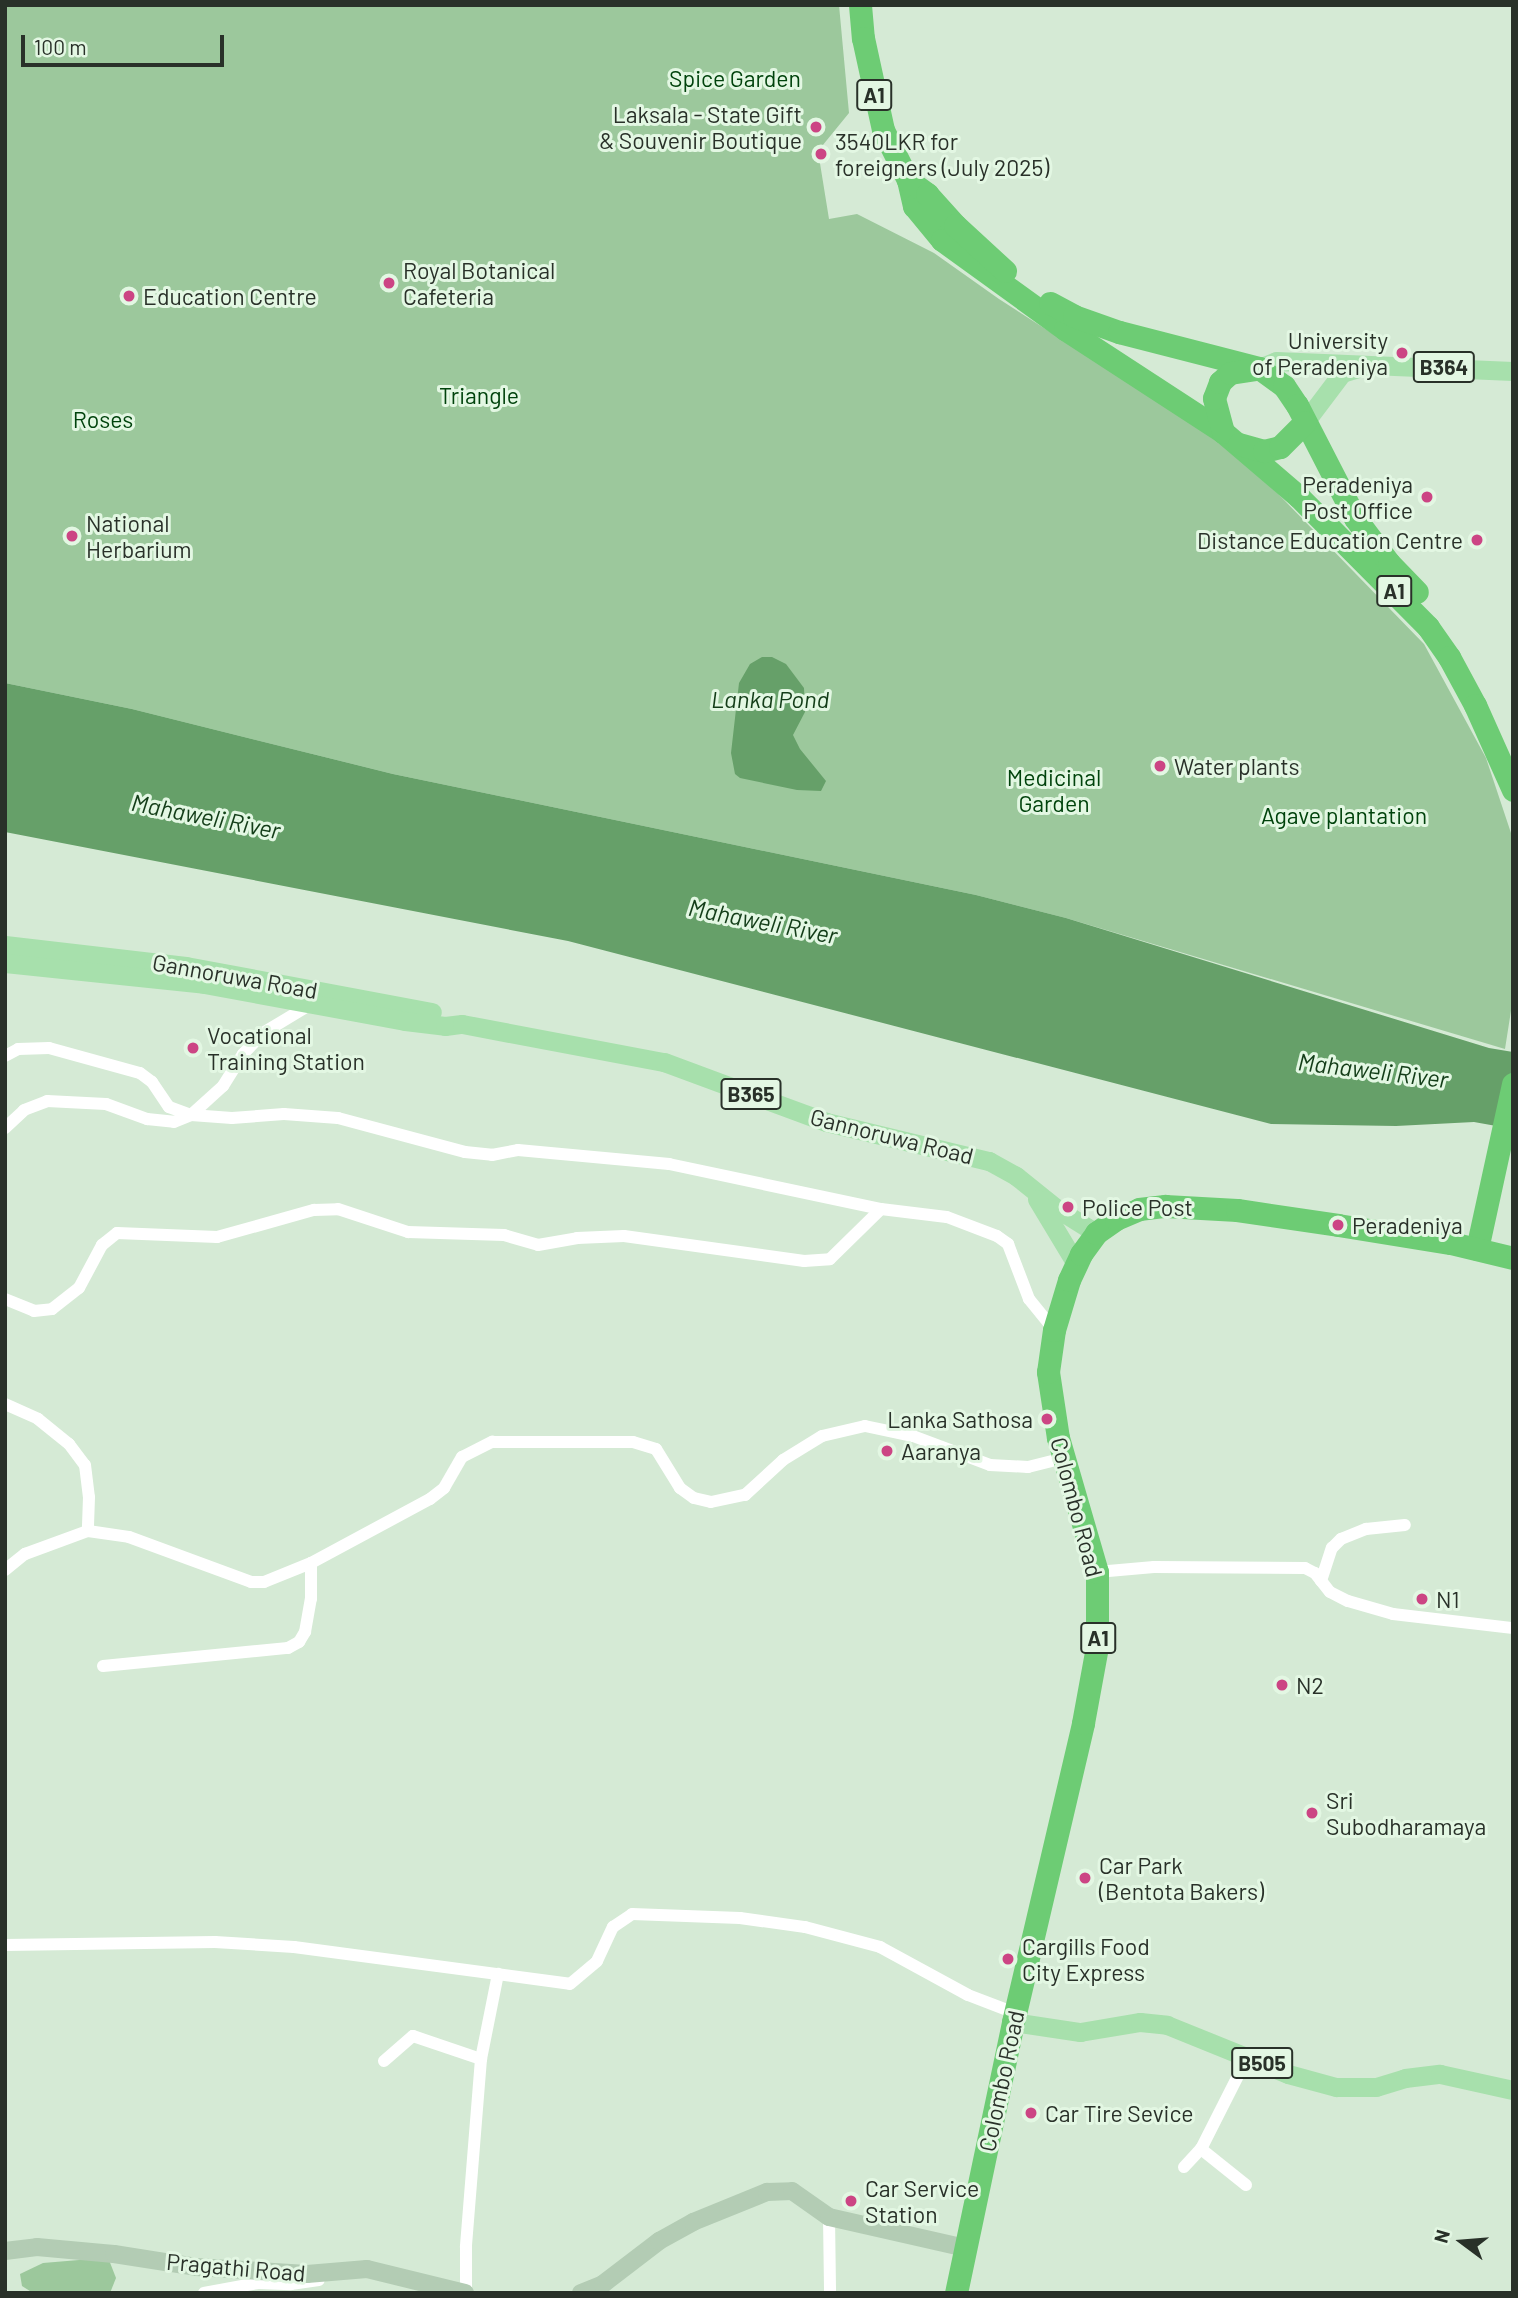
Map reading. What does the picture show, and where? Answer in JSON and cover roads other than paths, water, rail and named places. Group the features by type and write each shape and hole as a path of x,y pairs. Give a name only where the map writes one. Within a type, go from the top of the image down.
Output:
{"highway":[{"name":"A1","path":"860,5 863,38 883,130 908,180 914,206 942,240 1065,328 1231,438 1298,497 1428,627 1449,657 1475,705 1513,790"},
{"name":"A1","path":"908,180 1017,280 1074,316 1119,332 1259,368 1284,386 1355,518 1389,563 1437,617 1479,680 1513,753"},
{"path":"1259,368 1230,373 1220,382 1214,398 1231,438 1264,451 1280,447 1305,422"},
{"path":"1477,1249 1513,1084"},
{"name":"Colombo Road","path":"956,2293 1014,2017 1093,1673 1099,1614 1097,1572 1064,1458 1049,1388 1049,1356 1054,1330 1076,1264 1096,1233 1116,1219 1139,1209 1192,1206 1338,1225 1477,1249 1513,1258"}],"main road":[{"name":"B364","path":"1259,368 1276,361 1376,363 1513,371"},
{"name":"B364","path":"1305,422 1342,373 1376,363"},
{"name":"Gannoruwa Road","path":"5,945 138,959 262,979 424,1010 447,1016 462,1024"},
{"name":"Gannoruwa Road","path":"5,963 204,984 405,1021 445,1026 462,1024 664,1062 826,1122 989,1161 1016,1176 1096,1233"},
{"name":"Gannoruwa Road","path":"1031,1189 1076,1264"},
{"name":"B505","path":"1014,2017 1080,2032 1155,2023 1187,2031 1301,2079 1336,2087 1376,2087 1405,2078 1440,2074 1513,2090"}],"street":[{"path":"5,1128 24,1110 47,1101 106,1104 147,1119 174,1122 191,1115 223,1086 243,1054 263,1033 312,1004"},
{"path":"5,1056 18,1049 49,1048 139,1073 152,1082 169,1107 191,1115 232,1118 284,1114 338,1118 465,1152 492,1155 518,1150 669,1164 881,1209 947,1217 997,1236 1008,1244 1029,1299 1054,1330"},
{"path":"5,1299 34,1311 52,1309 79,1287 102,1245 117,1233 217,1237 314,1210 338,1209 408,1233 504,1235 538,1245 577,1238 624,1236 804,1261 830,1259 881,1209"},
{"path":"5,1404 38,1419 69,1444 85,1465 89,1497 88,1531"},
{"path":"5,1570 24,1554 88,1531 129,1538 251,1582 264,1582 311,1563 430,1499 444,1488 462,1457 492,1442 633,1442 656,1449 680,1488 694,1498 711,1502 745,1495 783,1461 822,1436 865,1426 913,1436 990,1465 1028,1467 1064,1458"},
{"path":"1321,1581 1332,1548 1341,1538 1366,1529 1405,1525"},
{"path":"103,1666 288,1648 299,1643 305,1632 311,1599 311,1563"},
{"path":"1097,1572 1154,1567 1305,1568 1315,1573 1330,1592 1348,1601 1393,1614 1513,1628"},
{"path":"5,1945 215,1942 294,1947 570,1984 597,1961 613,1927 632,1914 740,1918 805,1927 880,1947 1014,2017"},
{"path":"466,2293 466,2247 481,2059 498,1974"},
{"path":"384,2061 413,2036 481,2059"},
{"path":"1184,2167 1201,2149 1248,2056"},
{"path":"1201,2149 1246,2185"},
{"path":"581,2293 603,2284 659,2241 692,2222 767,2192 792,2191 828,2217 965,2248"},
{"path":"828,2217 830,2293"},
{"name":"Pragathi Road","path":"5,2251 37,2247 114,2254 196,2267 307,2274 367,2269 466,2293"},
{"path":"204,2293 258,2283 291,2284 378,2272"}],"water":[{"name":"Lanka Pond","path":"762,657 772,657 786,664 804,688 805,712 793,735 800,749 826,781 821,791 797,790 740,778 735,774 731,753 739,683 750,664"},
{"name":"Mahaweli River","path":"5,683 132,709 393,774 976,895 1066,918 1489,1048 1513,1052 1513,1129 1474,1122 1396,1126 1271,1124 568,941 5,832"}],"place":[{"name":"Laksala - State Gift & Souvenir Boutique","path":"816,127"},
{"name":"3540LKR for foreigners (July 2025)","path":"821,154"},
{"name":"Royal Botanical Cafeteria","path":"389,283"},
{"name":"Education Centre","path":"129,296"},
{"name":"University of Peradeniya","path":"1402,353"},
{"name":"Peradeniya Post Office","path":"1427,497"},
{"name":"National Herbarium","path":"72,536"},
{"name":"Distance Education Centre","path":"1477,540"},
{"name":"Water plants","path":"1160,766"},
{"name":"Vocational Training Station","path":"193,1048"},
{"name":"Police Post","path":"1068,1207"},
{"name":"Peradeniya","path":"1338,1225"},
{"name":"Lanka Sathosa","path":"1047,1419"},
{"name":"Aaranya","path":"887,1451"},
{"name":"N1","path":"1422,1599"},
{"name":"N2","path":"1282,1685"},
{"name":"Sri Subodharamaya","path":"1312,1813"},
{"name":"Car Park (Bentota Bakers)","path":"1085,1878"},
{"name":"Cargills Food City Express","path":"1008,1959"},
{"name":"Car Tire Sevice","path":"1031,2113"},
{"name":"Car Service Station","path":"851,2201"}],"park label":[{"name":"Spice Garden","path":"735,78"},
{"name":"Triangle","path":"479,395"},
{"name":"Roses","path":"103,419"},
{"name":"Medicinal Garden","path":"1054,790"},
{"name":"Agave plantation","path":"1344,815"}]}
